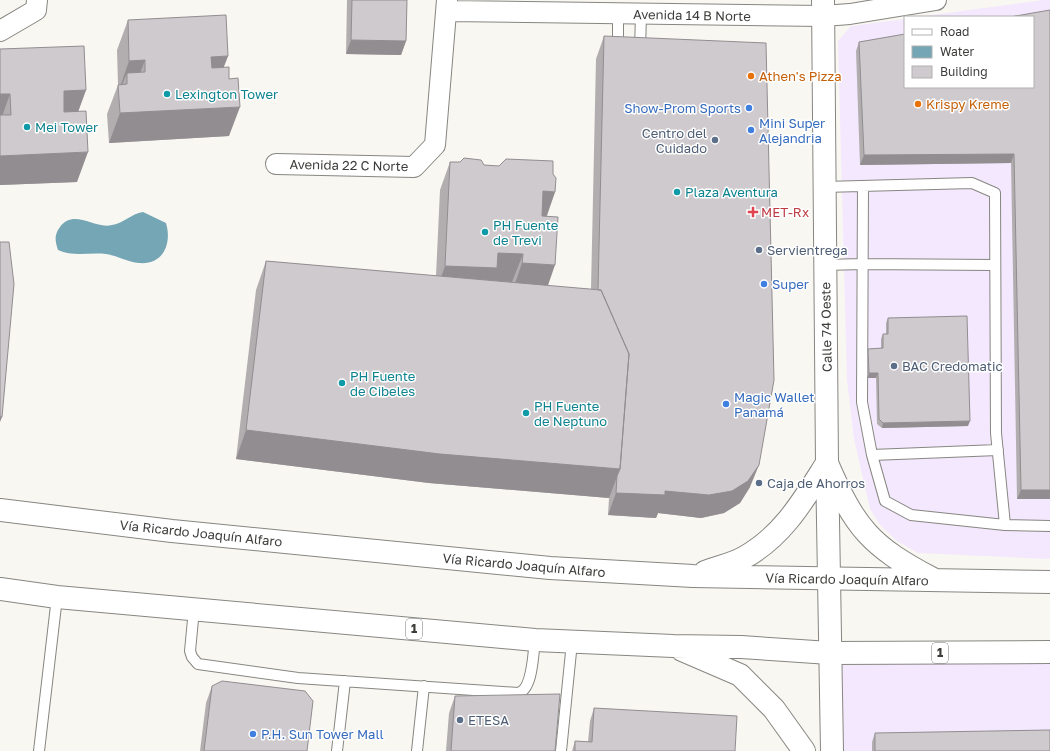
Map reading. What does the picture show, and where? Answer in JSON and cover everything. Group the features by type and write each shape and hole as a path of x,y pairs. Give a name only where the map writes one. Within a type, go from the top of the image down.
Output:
{"main road":[{"name":"Calle 74 Oeste","path":"823,8 826,463 832,751"},
{"path":"693,576 745,557 774,536 798,509 826,463"},
{"path":"826,463 852,516 867,535 902,562 938,581"},
{"name":"Vía Ricardo Joaquín Alfaro","path":"0,510 179,532 550,568 693,576 1050,582"},
{"name":"1","path":"0,589 57,597 536,640 830,653 1050,652"},
{"path":"673,646 740,675 774,709 804,751"}],"street":[{"name":"Avenida 14 B Norte","path":"447,5 618,14 823,8 850,14 936,0"},
{"path":"0,31 37,5"},
{"name":"Avenida 22 C Norte","path":"276,164 414,167 435,145 447,5"}],"lane":[{"path":"618,14 618,59"},
{"path":"640,60 641,14"},
{"path":"824,187 972,183 995,193 994,265 996,433 1006,525"},
{"path":"863,186 862,402 872,455 885,501 911,515 1006,525 1050,526"},
{"path":"825,265 994,265"},
{"path":"872,455 998,450"},
{"path":"39,751 57,597"},
{"path":"194,609 190,651 192,657 198,664 290,677 521,692 528,684 536,640"},
{"path":"562,751 572,642"},
{"path":"337,751 345,681"},
{"path":"417,751 424,686"}],"shaded area":[{"path":"1050,0 1050,559 918,553 897,541 880,525 870,509 854,439 847,380 838,41 851,26 904,19 904,88 1034,88 1034,16 924,16"},
{"path":"1050,652 1050,751 832,751 830,653"}],"water":[{"path":"143,212 166,223 168,231 167,245 160,256 155,260 148,263 139,263 106,254 76,254 58,250 56,235 58,230 66,222 72,219 78,219 105,226 112,225"}],"building":[{"path":"352,0 407,0 406,41 351,40"},
{"path":"1050,10 1050,490 1021,490 1014,154 864,155 859,42 904,34 904,88 1034,88 1034,16 1016,16"},
{"path":"226,15 228,56 211,57 212,68 229,67 229,79 238,78 240,107 120,113 118,85 127,84 127,73 145,72 145,60 129,61 128,20"},
{"name":"Plaza Aventura","path":"604,36 766,43 774,380 759,465 748,481 732,491 709,495 665,491 665,495 616,493 617,476 620,469 629,354 601,290 598,290"},
{"path":"84,46 86,90 64,91 64,112 86,111 88,152 0,156 0,115 11,115 10,94 0,94 0,49"},
{"name":"PH Fuente de Trevi","path":"464,158 481,160 484,165 499,166 506,159 553,161 553,174 556,178 555,192 543,191 542,216 558,217 555,265 522,263 523,254 498,253 497,268 445,266 450,162 460,162"},
{"path":"0,242 9,242 14,284 2,417 0,417"},
{"path":"266,261 601,290 629,354 620,469 440,454 246,430"},
{"path":"967,316 970,421 883,423 879,419 878,373 869,373 868,349 883,348 883,334 888,334 888,318"},
{"name":"P.H. Sun Tower Mall","path":"222,681 305,691 313,701 307,751 204,751 212,686"},
{"path":"560,694 555,751 451,751 455,696"},
{"path":"594,708 737,716 735,751 575,751 575,741 592,742"},
{"path":"1050,730 1050,751 875,751 875,733"}],"place":[{"name":"Athen's Pizza","path":"751,76"},
{"name":"Lexington Tower","path":"167,94"},
{"name":"Krispy Kreme","path":"918,104"},
{"name":"Show-Prom Sports","path":"749,108"},
{"name":"Mei Tower","path":"27,127"},
{"name":"Mini Super Alejandria","path":"751,130"},
{"name":"Centro del Cuidado","path":"715,140"},
{"name":"Plaza Aventura","path":"677,192"},
{"name":"MET-Rx","path":"753,212"},
{"name":"PH Fuente de Trevi","path":"485,232"},
{"name":"Servientrega","path":"759,250"},
{"name":"Super","path":"764,284"},
{"name":"BAC Credomatic","path":"894,366"},
{"name":"PH Fuente de Cibeles","path":"342,383"},
{"name":"Magic Wallet Panamá","path":"726,404"},
{"name":"PH Fuente de Neptuno","path":"526,413"},
{"name":"Caja de Ahorros","path":"759,483"},
{"name":"ETESA","path":"460,720"},
{"name":"P.H. Sun Tower Mall","path":"253,734"}]}
